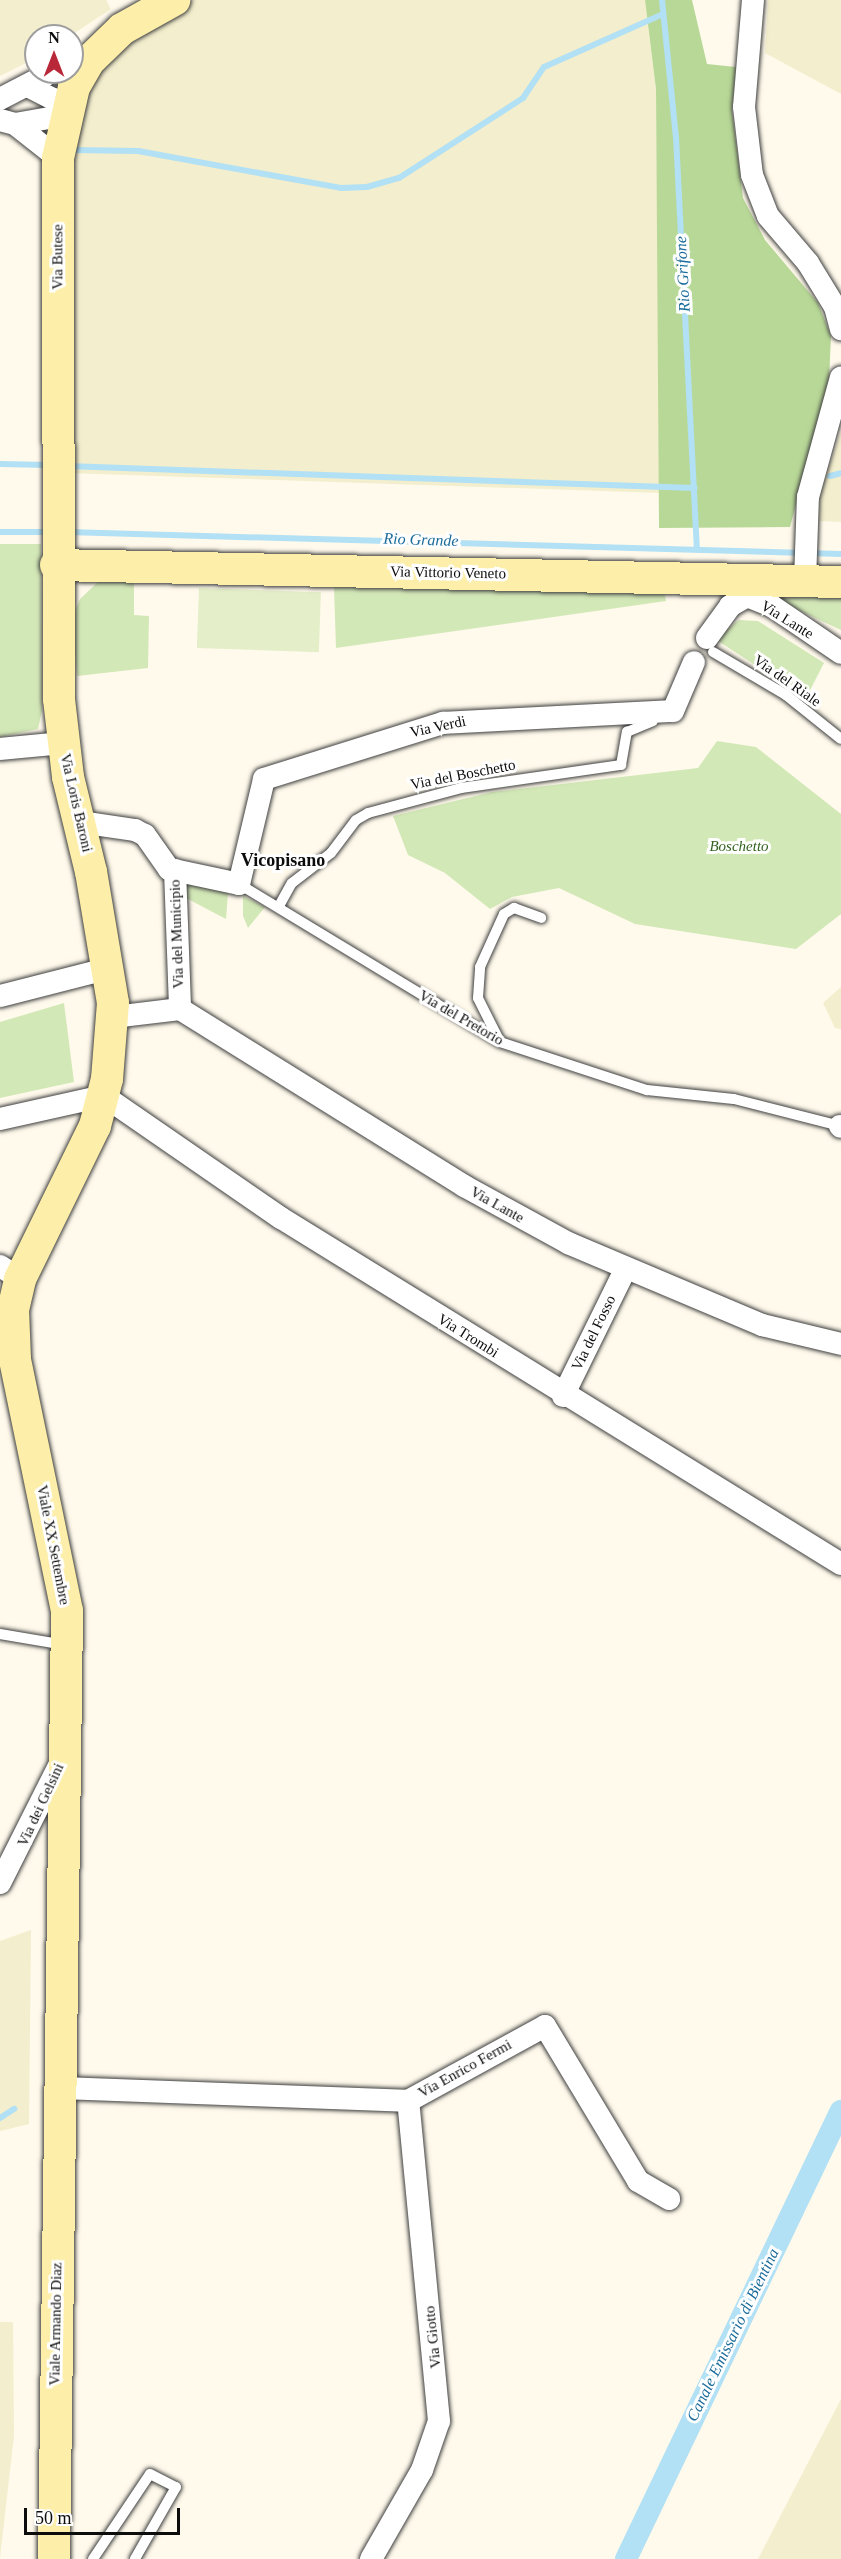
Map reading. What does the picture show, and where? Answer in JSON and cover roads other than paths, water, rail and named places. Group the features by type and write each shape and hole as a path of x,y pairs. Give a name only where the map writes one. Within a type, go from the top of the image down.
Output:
{"street":[{"name":"Via Butese","path":"56,553 58,158 66,116 74,87 89,61 122,28 174,0"},
{"path":"753,0 744,107 752,175 768,216 808,262 835,307 841,329"},
{"path":"84,52 122,28"},
{"path":"0,99 31,84"},
{"path":"28,86 53,99 66,116"},
{"path":"8,122 66,116"},
{"path":"8,122 58,158"},
{"path":"805,571 808,497 841,377"},
{"name":"Via Vittorio Veneto","path":"56,553 747,588 805,571 841,582"},
{"name":"Via Loris Baroni","path":"56,553 63,743 110,968 113,1017"},
{"path":"662,714 679,703 730,606 747,588"},
{"name":"Via Lante","path":"747,588 841,653"},
{"name":"Via Verdi","path":"239,884 264,779 443,723 542,714 662,714"},
{"path":"0,749 63,743"},
{"name":"Via del Municipio","path":"80,822 146,835 175,870 180,1009 113,1017"},
{"name":"Via del Pretorio","path":"175,870 239,884"},
{"path":"0,996 110,968"},
{"name":"Via Lante","path":"180,1009 464,1186 625,1270 785,1334 841,1344"},
{"name":"Viale XX Settembre","path":"59,2088 66,1645 59,1557 15,1359 10,1273 84,1155 104,1095 113,1017"},
{"path":"0,1119 104,1095"},
{"name":"Via Trombi","path":"104,1095 211,1173 563,1396 841,1564"},
{"name":"Via del Fosso","path":"563,1396 625,1270"},
{"name":"Via dei Gelsini","path":"0,1883 64,1757"},
{"name":"Via Enrico Fermi","path":"59,2088 408,2101 545,2026 638,2181 669,2199"},
{"name":"Viale Armando Diaz","path":"54,2559 59,2088"},
{"name":"Via Giotto","path":"371,2559 422,2470 439,2421 408,2101"}],"lane":[{"name":"Via del Riale","path":"705,651 786,695 841,739"},
{"name":"Via del Boschetto","path":"279,906 292,883 331,853 356,820 368,813 461,788 621,765 627,732 662,714"},
{"name":"Via del Pretorio","path":"239,884 279,906 500,1042 647,1090 734,1099 840,1127"},
{"path":"500,1042 478,998 480,967 504,914 514,908 541,918"},
{"path":"0,1634 66,1645"},
{"path":"93,2559 150,2474 176,2487 135,2559"}],"waterway":[{"name":"Rio Grifone","path":"662,0 676,137 697,549"},
{"path":"72,150 138,151 341,188 367,187 399,178 523,98 544,67 663,14"},
{"path":"0,464 50,465"},
{"path":"67,466 695,488"},
{"path":"830,476 841,473"},
{"name":"Rio Grande","path":"0,532 50,532"},
{"name":"Rio Grande","path":"67,532 841,554"},
{"path":"0,2118 14,2109"},
{"name":"Canale Emissario di Bientina","path":"626,2559 841,2111"}],"district":[{"name":"Vicopisano","path":"283,860"}],"park label":[{"name":"Boschetto","path":"739,847"}]}
